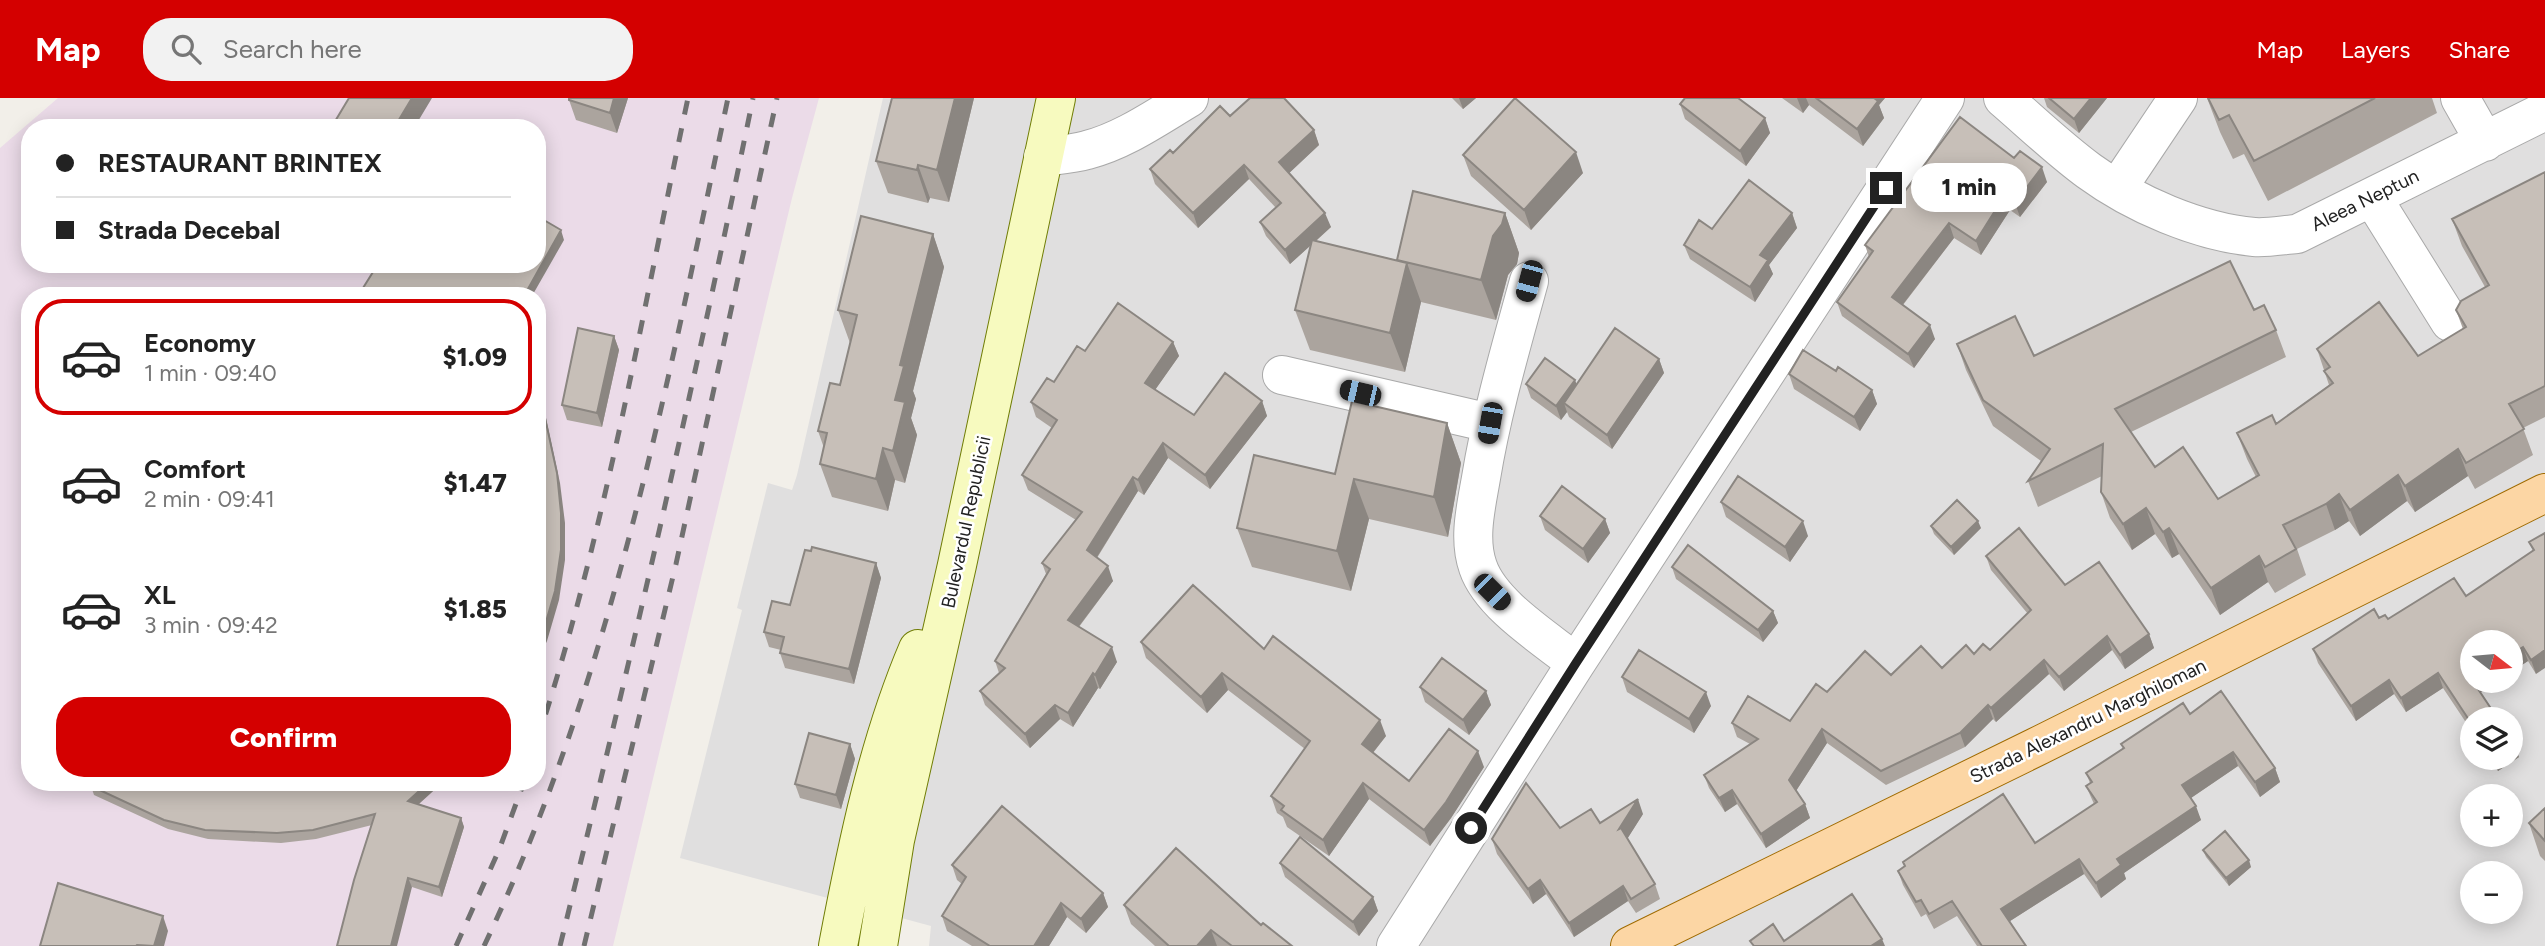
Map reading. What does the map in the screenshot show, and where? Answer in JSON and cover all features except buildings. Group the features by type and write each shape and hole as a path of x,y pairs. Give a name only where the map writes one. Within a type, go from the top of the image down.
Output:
{"main road":[{"name":"Bulevardul Republicii","path":"878,946 895,840 957,565 1056,98"},
{"name":"Strada Alexandru Marghiloman","path":"1630,946 2545,493"},
{"path":"838,946 849,886 884,746 916,653 957,565"}],"street":[{"path":"1043,157 1087,150 1113,141 1189,98"},
{"path":"1396,946 1576,663 1945,98"},
{"name":"Aleea Neptun","path":"2003,98 2090,172 2117,189 2171,216 2212,230 2256,237 2297,234 2545,111"},
{"path":"2117,189 2178,98"},
{"path":"2460,98 2485,142"},
{"path":"2372,197 2450,322"},
{"path":"1529,281 1490,423 1472,542 1478,568 1492,592 1576,663"},
{"path":"1282,375 1490,423"}],"shaded area":[{"path":"58,98 819,98 792,198 613,946 0,946 0,148 21,130 21,273 546,273 546,119 34,119"},
{"path":"883,98 2545,98 2545,946 929,946 931,926 680,858 742,610 737,608 768,483 792,490"}],"railway":[{"path":"546,711 603,502 688,98"},
{"path":"484,946 529,844 568,741 601,636 658,422 728,98"},
{"path":"560,946 661,523 753,98"},
{"path":"584,946 676,564 777,98"},
{"path":"456,946 499,850 521,791"}],"route":[{"path":"1471,828 1886,188"}]}
